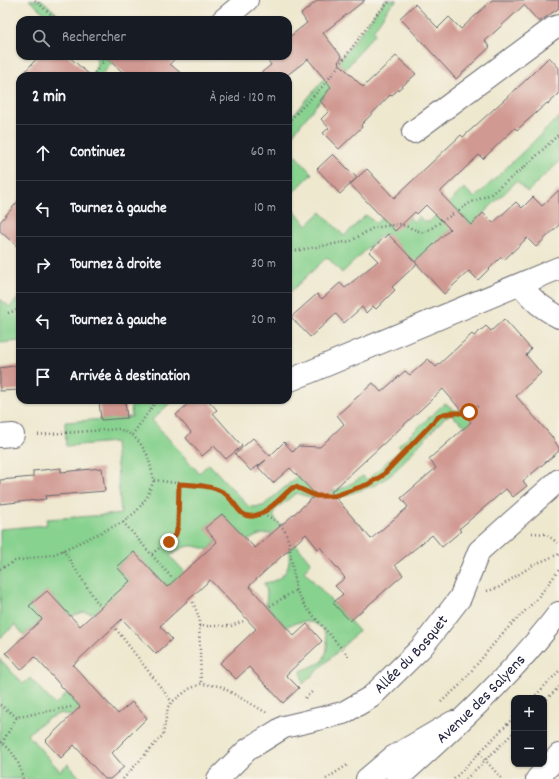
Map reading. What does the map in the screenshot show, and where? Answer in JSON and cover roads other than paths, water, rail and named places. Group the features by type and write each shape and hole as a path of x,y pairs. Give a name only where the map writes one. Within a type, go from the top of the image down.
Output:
{"street":[{"path":"227,16 247,0"},
{"path":"413,132 553,28 559,26"},
{"path":"292,379 522,285 559,268"},
{"path":"522,285 538,306 559,318"},
{"name":"Allée du Bosquet","path":"221,778 247,750 284,727 343,713 370,697 422,647 460,598 479,551 559,480"},
{"name":"Avenue des Salyens","path":"397,779 474,709 535,645 559,613"},
{"path":"367,779 393,757 474,709"},
{"path":"537,779 559,755"}]}
